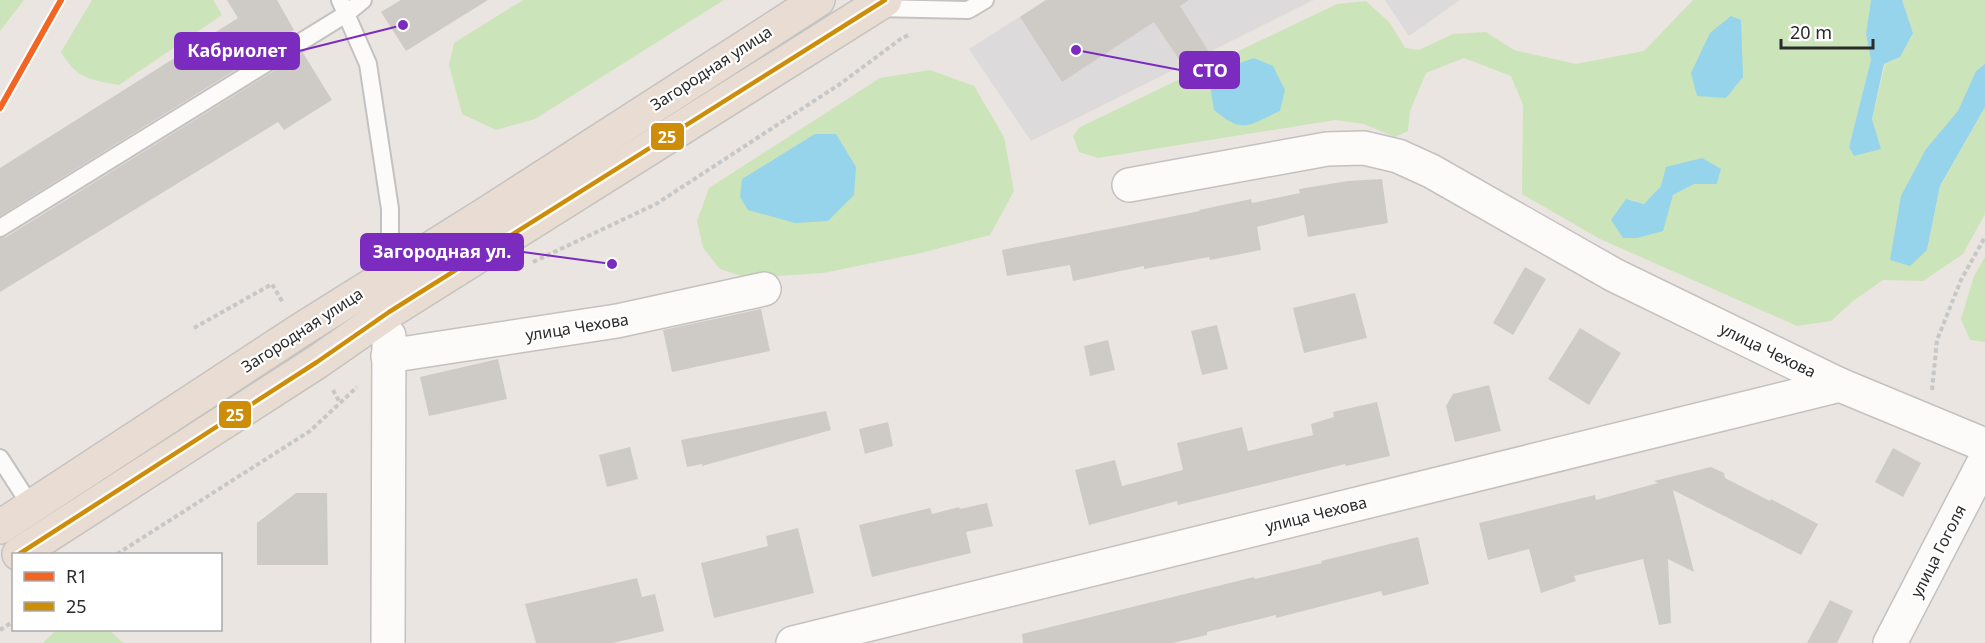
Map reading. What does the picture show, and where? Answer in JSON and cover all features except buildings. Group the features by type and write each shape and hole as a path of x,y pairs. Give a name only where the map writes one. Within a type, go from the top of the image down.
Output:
{"highway":[{"name":"Загородная улица","path":"0,527 390,274 855,4"},
{"name":"Загородная улица","path":"22,553 317,362 855,4"}],"street":[{"name":"улица Чехова","path":"1129,184 1327,149 1364,148 1398,156 1431,171 1614,275 1840,385 1985,445"},
{"path":"388,643 390,274"},
{"name":"улица Чехова","path":"388,356 616,321 764,289"},
{"name":"улица Чехова","path":"793,643 1840,385"},
{"name":"улица Гоголя","path":"1890,643 1985,460"}],"lane":[{"path":"0,228 343,7 363,0"},
{"path":"855,4 968,10 985,0"},
{"path":"343,7 368,64 390,209 390,274"},
{"path":"0,458 31,506"}],"path":[{"path":"532,262 656,204 840,84 902,38 913,34"},
{"path":"1931,421 1937,340 1961,280 1985,237"},
{"path":"120,553 310,431 388,356"}],"shaded area":[{"path":"1046,0 1314,0 1031,141 969,49"},
{"path":"1385,0 1460,0 1409,36"}],"green space":[{"path":"0,0 24,0 0,31"},
{"path":"92,0 213,0 222,15 119,85 85,77 73,68 61,52"},
{"path":"523,0 724,0 535,119 496,130 462,114 449,65 454,43"},
{"path":"1693,0 1871,0 1866,34 1871,60 1849,147 1881,149 1872,119 1885,64 1900,57 1913,33 1902,0 1985,0 1985,64 1976,71 1958,112 1926,149 1927,250 1940,187 1985,107 1985,214 1963,254 1923,281 1883,280 1853,301 1831,321 1797,326 1600,239 1522,194 1523,105 1511,76 1464,58 1426,73 1410,111 1408,131 1395,137 1364,124 1335,120 1098,158 1079,152 1073,136 1080,127 1337,4 1366,1 1390,23 1405,48 1419,50 1453,34 1486,32 1514,50 1576,64 1644,51","holes":["1721,169 1717,184 1694,184 1673,195 1662,231 1626,199 1644,204 1661,186"]},
{"path":"930,70 974,86 1004,137 1014,191 990,235 921,253 823,273 747,278 720,269 703,248 697,221 709,188 880,78"},
{"path":"1985,257 1985,342 1970,340 1961,319 1974,276"},
{"path":"110,631 123,643 43,643 54,632"}],"water":[{"path":"1871,0 1902,0 1913,33 1900,57 1884,64 1872,119 1881,149 1854,156 1849,147 1871,60 1866,34"},
{"path":"1731,16 1741,20 1743,77 1726,98 1697,96 1691,73 1710,33"},
{"path":"1254,58 1273,66 1285,90 1280,111 1246,125 1232,123 1214,110 1210,85 1231,66"},
{"path":"1985,64 1985,107 1940,186 1927,250 1910,266 1890,260 1901,196 1926,149 1958,111 1976,71"},
{"path":"815,134 836,134 856,167 854,195 828,221 795,223 748,210 740,197 742,179"},
{"path":"1702,158 1721,169 1717,184 1694,184 1673,195 1663,231 1637,238 1623,238 1611,220 1626,199 1644,204 1661,186 1666,167"}],"transit line":[{"name":"R1","path":"0,108 61,0"},
{"name":"25","path":"21,553 317,362 389,312 885,0"}],"place":[{"name":"Кабриолет","path":"403,25"},
{"name":"СТО","path":"1076,50"},
{"name":"Загородная ул.","path":"612,264"}]}
